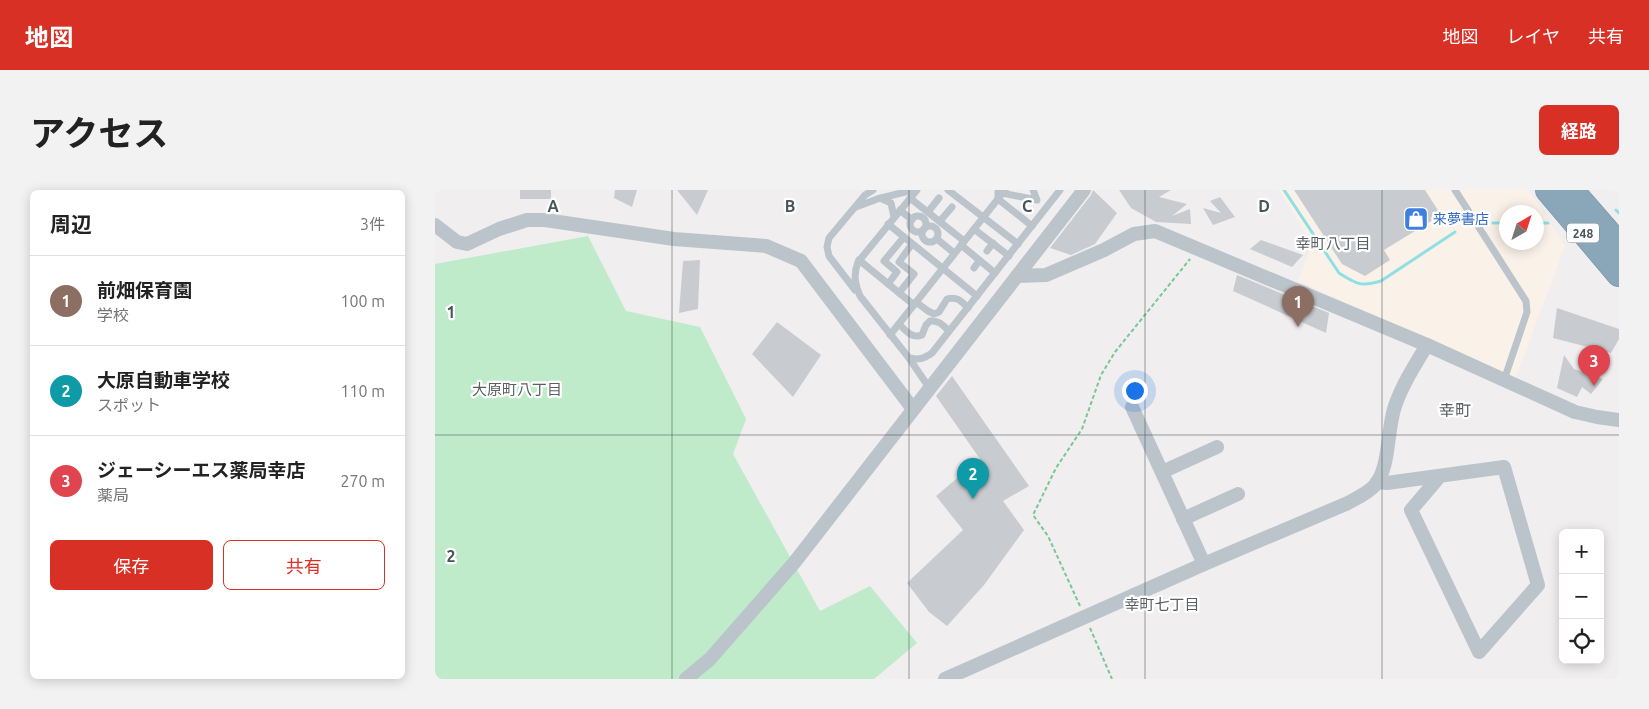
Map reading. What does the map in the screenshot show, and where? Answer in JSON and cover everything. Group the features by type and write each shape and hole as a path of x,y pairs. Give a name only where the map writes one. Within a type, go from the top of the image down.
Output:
{"highway":[{"name":"248","path":"1548,190 1619,274"},
{"name":"248","path":"1571,190 1619,245"}],"street":[{"path":"686,679 710,659 794,563 1084,190"},
{"path":"435,225 457,242 467,244 499,229 527,220 545,220 674,239 766,246 801,261 913,409"},
{"path":"1017,276 1046,275 1104,250 1135,234 1155,231 1427,345 1575,412 1619,420"},
{"path":"945,679 1204,564 1348,503 1367,491 1377,482 1382,473 1394,407 1405,383 1427,345"},
{"path":"1132,407 1204,564"},
{"path":"1161,472 1217,447"},
{"path":"1377,482 1387,484 1440,476 1504,467 1537,585 1479,652 1411,510 1440,476"},
{"path":"1183,519 1238,494"}],"lane":[{"path":"873,190 865,196 829,238 827,247 829,256 909,358 930,389"},
{"path":"855,208 881,198 915,190"},
{"path":"860,296 855,285 854,272 859,260 915,190"},
{"path":"948,190 1019,244"},
{"path":"1001,193 1037,200 1033,190"},
{"path":"909,358 917,360 932,353 1060,190"},
{"path":"1455,190 1526,301 1527,312 1504,380"},
{"path":"891,335 1001,193"},
{"path":"1001,193 1032,226"},
{"path":"881,198 891,203 894,217"},
{"path":"910,198 940,221 979,261 995,273"},
{"path":"928,212 939,198"},
{"path":"940,221 952,207"},
{"path":"900,210 912,220 910,225 912,230 917,232 931,226 936,228 938,233 937,239"},
{"path":"888,224 977,296"},
{"path":"923,229 922,234 926,241 931,242 937,239"},
{"path":"974,229 1009,256"},
{"path":"888,284 897,272 884,261 904,237"},
{"path":"937,239 954,253"},
{"path":"899,293 914,274 899,262 912,244"},
{"path":"987,251 993,244"},
{"path":"859,260 899,293 928,312 934,314 939,312 947,299 953,297 959,299 968,308"},
{"path":"974,268 979,261"},
{"path":"899,324 911,336 917,337 922,335 930,321 935,320 949,331"}],"path":[{"path":"1112,679 1048,536 1033,516 1056,468 1082,430 1101,375 1115,352 1198,250"}],"shaded area":[{"path":"1279,190 1529,190 1539,205 1499,205 1499,250 1544,250 1544,213 1565,246 1515,379 1298,281 1312,244"}],"green space":[{"path":"588,236 626,311 700,327 746,419 733,454 820,611 870,586 917,643 874,679 435,679 435,264"}],"building":[{"path":"520,190 551,190 551,199 520,199"},
{"path":"615,190 637,190 632,207 614,198"},
{"path":"677,190 708,190 697,215"},
{"path":"1093,190 1117,213 1095,244 1071,255 1050,248 1091,195"},
{"path":"1119,190 1171,190 1159,197 1187,204 1172,216 1190,209 1191,224 1156,222 1131,208"},
{"path":"1294,190 1425,190 1441,215 1384,250 1390,260 1365,276 1342,264"},
{"path":"1220,197 1235,217 1213,225 1203,208 1221,213 1210,201"},
{"path":"1261,240 1303,255 1292,267 1250,249"},
{"path":"700,260 698,309 679,313 683,261"},
{"path":"1237,275 1329,313 1326,333 1233,291"},
{"path":"1557,308 1619,329 1619,339 1611,353 1553,338"},
{"path":"777,322 821,355 793,397 752,354"},
{"path":"1564,355 1574,369 1603,379 1591,394 1582,387 1577,397 1557,388"},
{"path":"952,376 1029,486 1003,501 1024,530 984,585 947,626 929,612 907,583 963,530 936,496 980,459 936,396"}],"waterway":[{"path":"1284,190 1339,273 1350,280 1363,284 1381,281 1455,232"},
{"path":"1616,210 1619,213"},
{"path":"1493,223 1499,223"}],"place":[{"name":"来夢書店","path":"1416,219"},
{"name":"前畑保育園","path":"1298,327"},
{"name":"ジェーシーエス薬局幸店","path":"1594,386"},
{"name":"大原自動車学校","path":"973,499"}],"district":[{"name":"幸町八丁目","path":"1333,243"},
{"name":"大原町八丁目","path":"517,389"},
{"name":"幸町","path":"1455,410"},
{"name":"幸町七丁目","path":"1162,604"}]}
